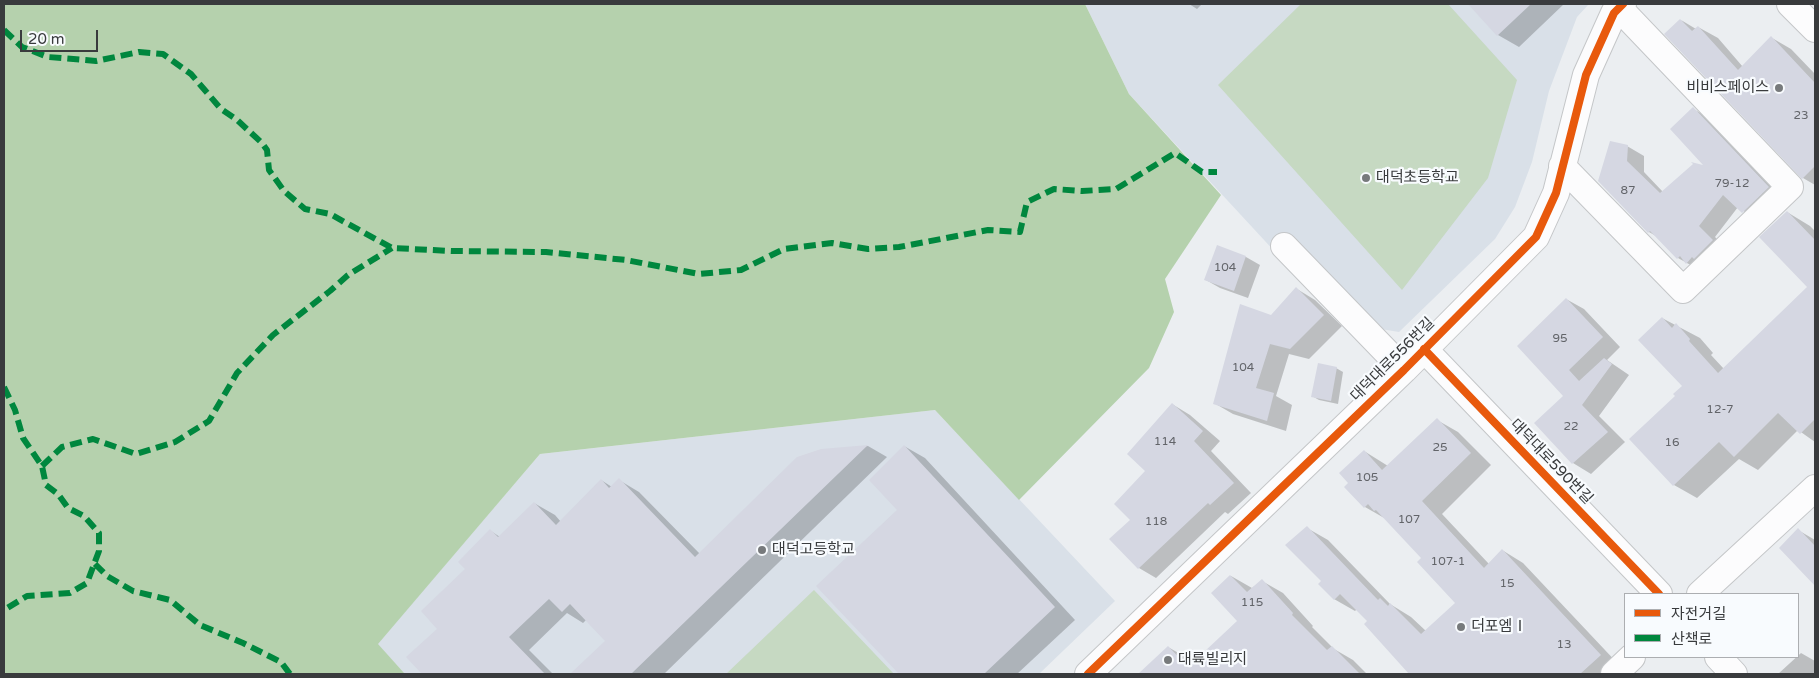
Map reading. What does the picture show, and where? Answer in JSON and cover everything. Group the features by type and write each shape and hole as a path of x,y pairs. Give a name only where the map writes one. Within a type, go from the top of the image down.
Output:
{"street":[{"path":"1790,4 1815,29"},
{"path":"1562,166 1683,290 1790,187 1621,6"},
{"name":"대덕대로556번길","path":"1088,674 1404,370 1536,237 1556,193 1586,74 1614,13 1621,6"},
{"path":"1284,246 1404,370"},
{"name":"대덕대로590번길","path":"1424,349 1658,593"},
{"path":"1701,593 1815,488"},
{"path":"1614,674 1631,658"},
{"path":"1719,658 1734,674"}],"shaded area":[{"name":"대덕초등학교","path":"1085,4 1589,4 1577,17 1549,91 1532,162 1515,207 1495,239 1399,332 1381,329 1295,238 1277,254 1129,94"},
{"name":"대덕고등학교","path":"935,410 1115,601 1039,674 405,674 377,644 540,454"}],"green space":[{"path":"4,4 1085,4 1129,94 1221,195 1165,279 1174,312 1149,368 1019,500 935,410 540,454 378,644 405,674 4,674"},
{"path":"1301,4 1448,4 1517,80 1488,178 1402,290 1218,85"},
{"path":"814,590 894,674 726,674"}],"building":[{"path":"1468,4 1531,4 1497,36"},
{"path":"1680,19 1692,31 1698,26 1738,70 1771,36 1815,83 1815,166 1802,179 1664,34"},
{"path":"1693,107 1769,187 1742,213 1723,195 1699,226 1713,240 1694,259 1692,257 1686,264 1680,256 1677,259 1650,231 1648,233 1598,181 1610,141 1628,145 1627,161 1660,193 1693,164 1691,162 1703,165 1670,129"},
{"path":"1787,211 1815,240 1815,419 1800,434 1778,413 1734,457 1719,442 1673,486 1629,439 1675,396 1673,394 1682,386 1638,340 1662,317 1672,328 1676,323 1690,339 1689,341 1718,373 1807,287 1759,237"},
{"path":"1217,245 1246,256 1234,291 1204,280"},
{"path":"1296,287 1324,315 1290,349 1270,344 1256,388 1274,393 1267,421 1213,404 1240,304 1271,315"},
{"path":"1566,298 1603,337 1569,370 1579,381 1604,358 1612,364 1582,405 1608,432 1572,464 1534,423 1563,396 1517,346"},
{"path":"1318,363 1337,367 1331,401 1311,397"},
{"path":"1172,403 1203,431 1194,441 1234,483 1210,505 1208,503 1138,569 1109,539 1130,520 1114,504 1145,471 1127,454"},
{"path":"1437,418 1471,453 1422,501 1484,568 1502,549 1601,655 1580,674 1409,674 1364,624 1367,621 1340,594 1334,600 1318,584 1321,581 1285,545 1307,526 1378,600 1380,598 1388,606 1390,603 1421,634 1455,603 1417,562 1421,558 1376,510 1374,511 1368,504 1364,508 1344,487 1348,483 1339,473 1364,450 1382,470"},
{"path":"868,445 631,674 570,674 605,641 570,604 562,612 549,599 509,637 545,674 422,674 406,657 437,629 421,611 465,569 458,562 490,529 498,537 534,502 556,525 601,479 609,488 619,478 695,557 797,457 821,449"},
{"path":"904,445 1055,607 984,674 899,674 816,586 897,510 869,480"},
{"path":"1798,528 1815,546 1815,586 1779,548"},
{"path":"1230,575 1247,592 1262,579 1293,613 1292,615 1327,650 1332,646 1360,674 1138,674 1168,646 1188,667 1237,621 1211,593"}],"marked path":[{"path":"4,30 22,47 48,57 96,61 139,52 163,54 191,74 221,109 236,119 262,143 267,150 269,170 284,191 305,209 330,214 392,248 546,252 626,260 699,274 741,270 784,249 832,243 868,249 899,247 988,230 1020,232 1027,202 1054,189 1082,191 1116,189 1175,153 1202,172 1217,172"},
{"path":"42,466 62,447 93,439 136,454 175,442 209,421 237,373 273,335 348,275 392,248"},
{"path":"4,387 15,410 23,438 42,466 46,485 58,494 68,508 84,516 99,533 99,551 87,583 70,593 27,596 4,610"},
{"path":"95,564 107,576 133,591 170,600 200,625 281,662 290,674"}],"cycle path":[{"path":"1088,674 1404,370 1536,237 1556,193 1586,75 1614,13 1623,4"},
{"path":"1424,349 1658,593"}],"place":[{"name":"비비스페이스","path":"1779,88"},
{"name":"대덕초등학교","path":"1366,178"},
{"name":"대덕고등학교","path":"762,550"},
{"name":"더포엠Ⅰ","path":"1461,627"},
{"name":"대륙빌리지","path":"1168,660"}]}
